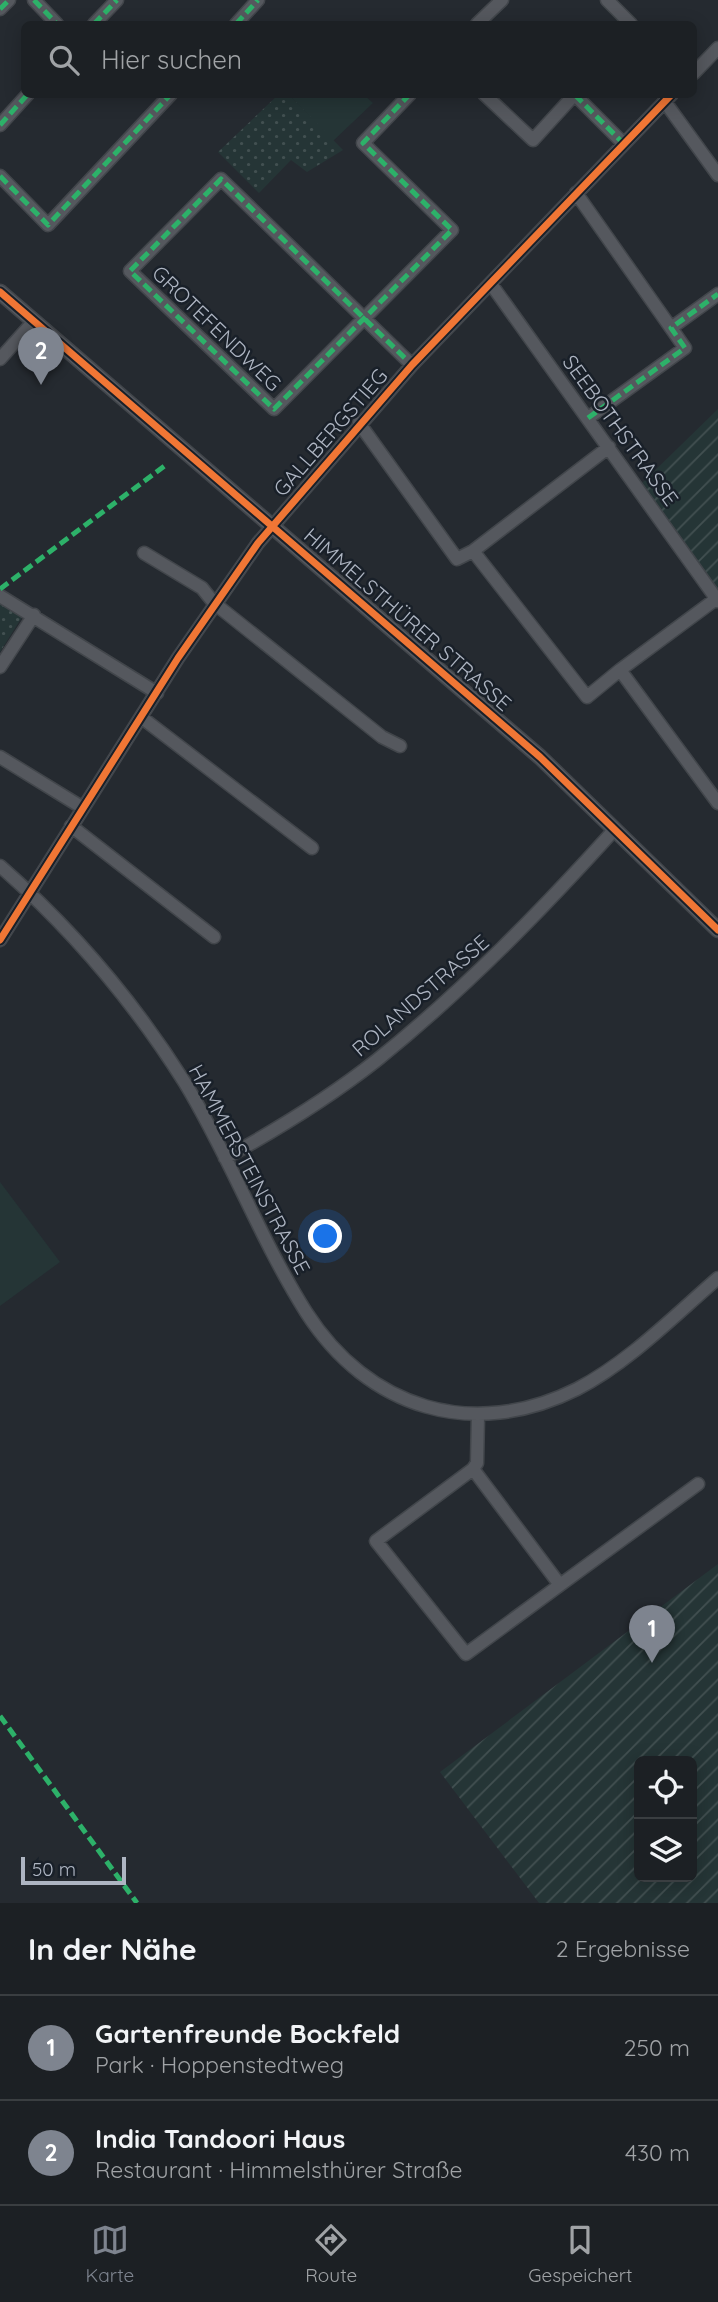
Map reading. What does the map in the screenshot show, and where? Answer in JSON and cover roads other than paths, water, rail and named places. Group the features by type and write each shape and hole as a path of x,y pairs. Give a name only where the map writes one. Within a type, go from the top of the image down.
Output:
{"street":[{"path":"0,9 9,0"},
{"path":"34,0 54,21"},
{"path":"97,21 117,0"},
{"path":"239,21 258,0"},
{"path":"480,21 502,0"},
{"path":"607,0 628,21"},
{"path":"697,70 718,48"},
{"path":"0,125 24,98"},
{"path":"0,176 48,225 167,98"},
{"name":"GROTEFENDWEG","path":"406,98 363,143 452,230 364,321 274,409 131,271 221,179 364,321 412,365"},
{"path":"488,98 533,140 572,98"},
{"path":"578,98 624,144"},
{"name":"GALLBERGSTIEG","path":"0,940 214,603 273,525 412,365 668,98 718,175"},
{"path":"576,192 685,348 589,418"},
{"name":"SEEBOTHSTRASSE","path":"491,284 717,600"},
{"name":"HIMMELSTHÜRER STRASSE","path":"0,292 540,757 718,930"},
{"path":"671,328 718,294"},
{"path":"0,359 34,321"},
{"path":"359,423 457,559 473,551 609,447"},
{"path":"473,551 587,697 717,600"},
{"path":"144,553 202,588 214,603 382,737 400,746"},
{"path":"0,596 157,693"},
{"path":"0,667 34,615"},
{"path":"620,670 718,803"},
{"path":"141,717 312,848"},
{"path":"0,757 83,808"},
{"path":"71,826 214,937"},
{"name":"ROLANDSTRASSE","path":"225,1158 279,1128 379,1059 515,936 615,829"},
{"name":"HAMMERSTEINSTRASSE","path":"0,866 30,892 111,979 146,1026 185,1084 307,1314 340,1355 382,1388 410,1403 444,1412 478,1416 523,1409 579,1388 629,1353 718,1278"},
{"path":"478,1416 477,1463 473,1469 376,1541 466,1654 698,1483"},
{"path":"473,1469 560,1585"}],"place":[{"name":"India Tandoori Haus","path":"41,385"},
{"name":"Gartenfreunde Bockfeld","path":"652,1663"}]}
